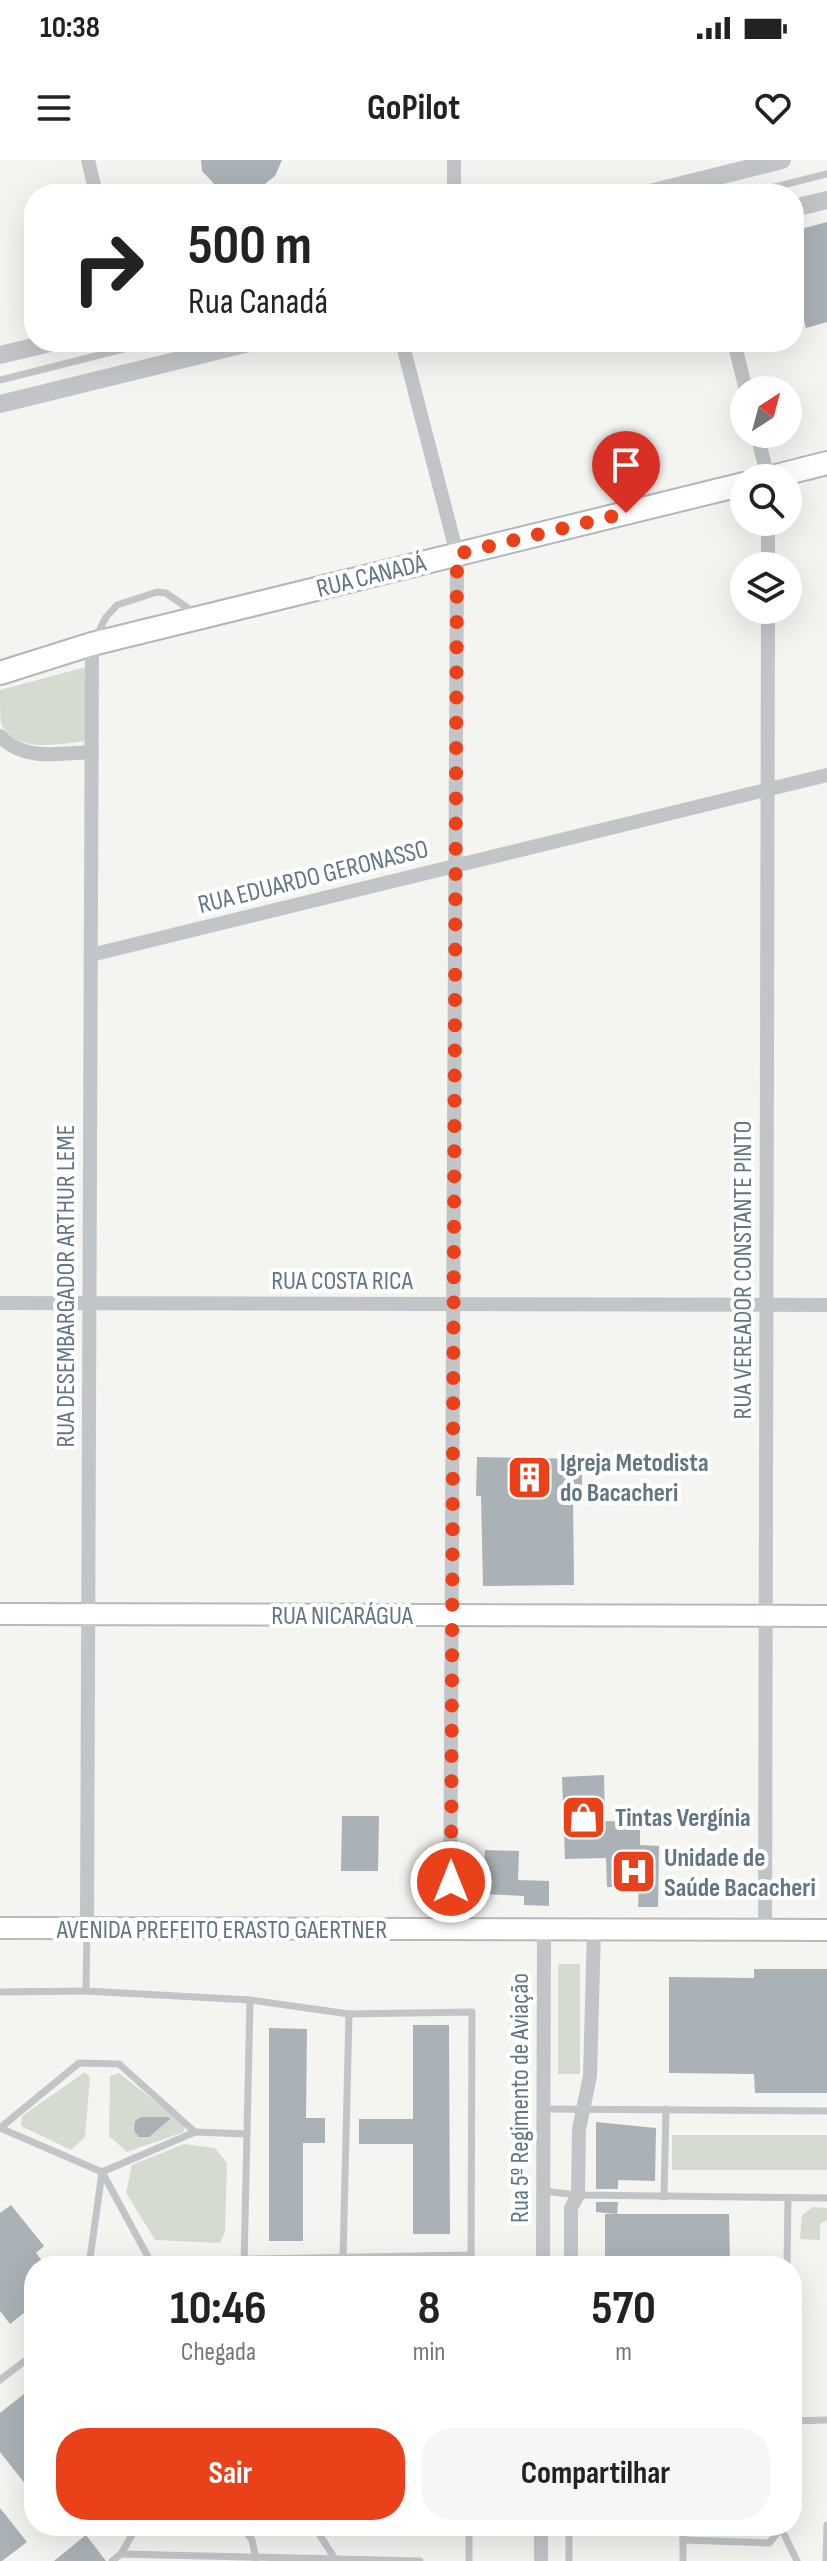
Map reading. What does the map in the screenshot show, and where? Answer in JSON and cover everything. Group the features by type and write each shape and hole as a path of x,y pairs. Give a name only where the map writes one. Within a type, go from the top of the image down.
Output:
{"main road":[{"path":"802,469 827,463"},
{"name":"RUA CANADÁ","path":"0,673 92,644 730,487"},
{"name":"RUA NICARÁGUA","path":"0,1614 827,1616"},
{"name":"AVENIDA PREFEITO ERASTO GAERTNER","path":"0,1928 827,1930"}],"street":[{"path":"88,160 94,184"},
{"path":"454,160 454,184"},
{"path":"684,184 771,161"},
{"path":"804,206 827,200"},
{"path":"0,355 24,349"},
{"path":"0,404 212,352"},
{"path":"405,352 457,554 450,1929"},
{"path":"736,352 742,376"},
{"name":"RUA VEREADOR CONSTANTE PINTO","path":"765,1930 768,624"},
{"name":"RUA DESEMBARGADOR ARTHUR LEME","path":"87,1929 92,644"},
{"path":"0,736 7,744 32,754 92,752"},
{"name":"RUA EDUARDO GERONASSO","path":"91,955 827,775"},
{"name":"RUA COSTA RICA","path":"0,1303 827,1305"},
{"name":"Rua 5º Regimento de Aviação","path":"543,2256 544,1929"},
{"name":"Rua 5º Regimento de Aviação","path":"571,2256 571,2208 578,2195 579,2129 590,2076 594,1929"},
{"path":"541,2536 541,2561"}],"lane":[{"path":"786,184 827,174"},
{"path":"0,380 111,352"},
{"path":"92,644 106,617 117,605 157,592 166,593 201,617"},
{"path":"86,1991 87,1929"},
{"path":"0,1992 86,1991 250,2000 349,2014 472,2012 471,2255 428,2256"},
{"path":"244,2256 250,2000"},
{"path":"343,2256 349,2014"},
{"path":"144,2256 102,2172 0,2128 79,2063 119,2064 195,2132"},
{"path":"543,2109 827,2111"},
{"path":"664,2197 666,2109"},
{"path":"102,2172 195,2132 247,2134"},
{"path":"90,2256 102,2172"},
{"path":"543,2191 578,2195 827,2198"},
{"path":"787,2256 788,2198"},
{"path":"0,2380 24,2362"},
{"path":"802,2421 827,2420"},
{"path":"826,2561 827,2525"},
{"path":"112,2561 121,2554 131,2536"},
{"path":"249,2536 256,2559"},
{"path":"320,2536 335,2559"},
{"path":"469,2536 469,2561"},
{"path":"569,2536 569,2561"},
{"path":"683,2536 683,2561"},
{"path":"683,2540 769,2543 775,2536"},
{"path":"785,2536 797,2561"},
{"path":"121,2554 420,2561"}],"shaded area":[{"path":"86,667 85,741 38,745 7,733 1,723 0,690"},
{"path":"558,1964 580,1964 580,2074 558,2074"},
{"path":"85,2072 90,2078 85,2137 71,2150 21,2126 22,2116"},
{"path":"119,2073 185,2125 184,2132 127,2152 109,2136 110,2076"},
{"path":"672,2135 827,2135 827,2170 672,2170"},
{"path":"184,2144 215,2148 227,2163 225,2232 220,2243 155,2240 126,2193 132,2165"},
{"path":"812,2207 827,2208 827,2220 820,2224 820,2240 800,2239 802,2216"}],"building":[{"path":"201,160 282,160 275,176 265,184 214,184 202,171"},
{"path":"827,222 827,322 806,328 804,321 804,228"},
{"path":"477,1457 582,1459 582,1498 573,1498 574,1585 483,1586 481,1496 476,1496"},
{"path":"604,1775 605,1821 640,1822 640,1845 659,1846 658,1907 638,1907 639,1887 607,1887 606,1858 565,1859 562,1777"},
{"path":"342,1816 379,1816 378,1871 341,1871"},
{"path":"485,1850 519,1851 518,1880 549,1881 549,1906 524,1905 524,1896 483,1894"},
{"path":"754,1969 827,1969 827,2093 755,2093 754,2074 669,2073 669,1977 754,1978"},
{"path":"413,2025 449,2025 450,2234 413,2234 413,2144 359,2144 359,2119 413,2119"},
{"path":"269,2028 307,2029 306,2118 325,2118 325,2143 303,2143 303,2241 269,2241"},
{"path":"141,2117 170,2119 149,2137 139,2137 134,2131 135,2121"},
{"path":"596,2122 656,2128 655,2181 618,2180 618,2189 596,2189"},
{"path":"596,2202 618,2202 617,2214 596,2212"},
{"path":"11,2205 44,2246 36,2253 38,2256 24,2256 24,2313 10,2324 0,2311 0,2213"},
{"path":"605,2214 729,2214 730,2256 605,2256"},
{"path":"24,2394 24,2482 0,2452 0,2413"},
{"path":"0,2508 27,2542 2,2561 0,2561"},
{"path":"87,2536 106,2561 54,2561"}],"place":[{"name":"Igreja Metodista do Bacacheri","path":"529,1477"},
{"name":"Tintas Vergínia","path":"584,1817"},
{"name":"Unidade de Saúde Bacacheri","path":"633,1872"}],"route":[{"path":"451,1882 457,554 626,513"}]}
